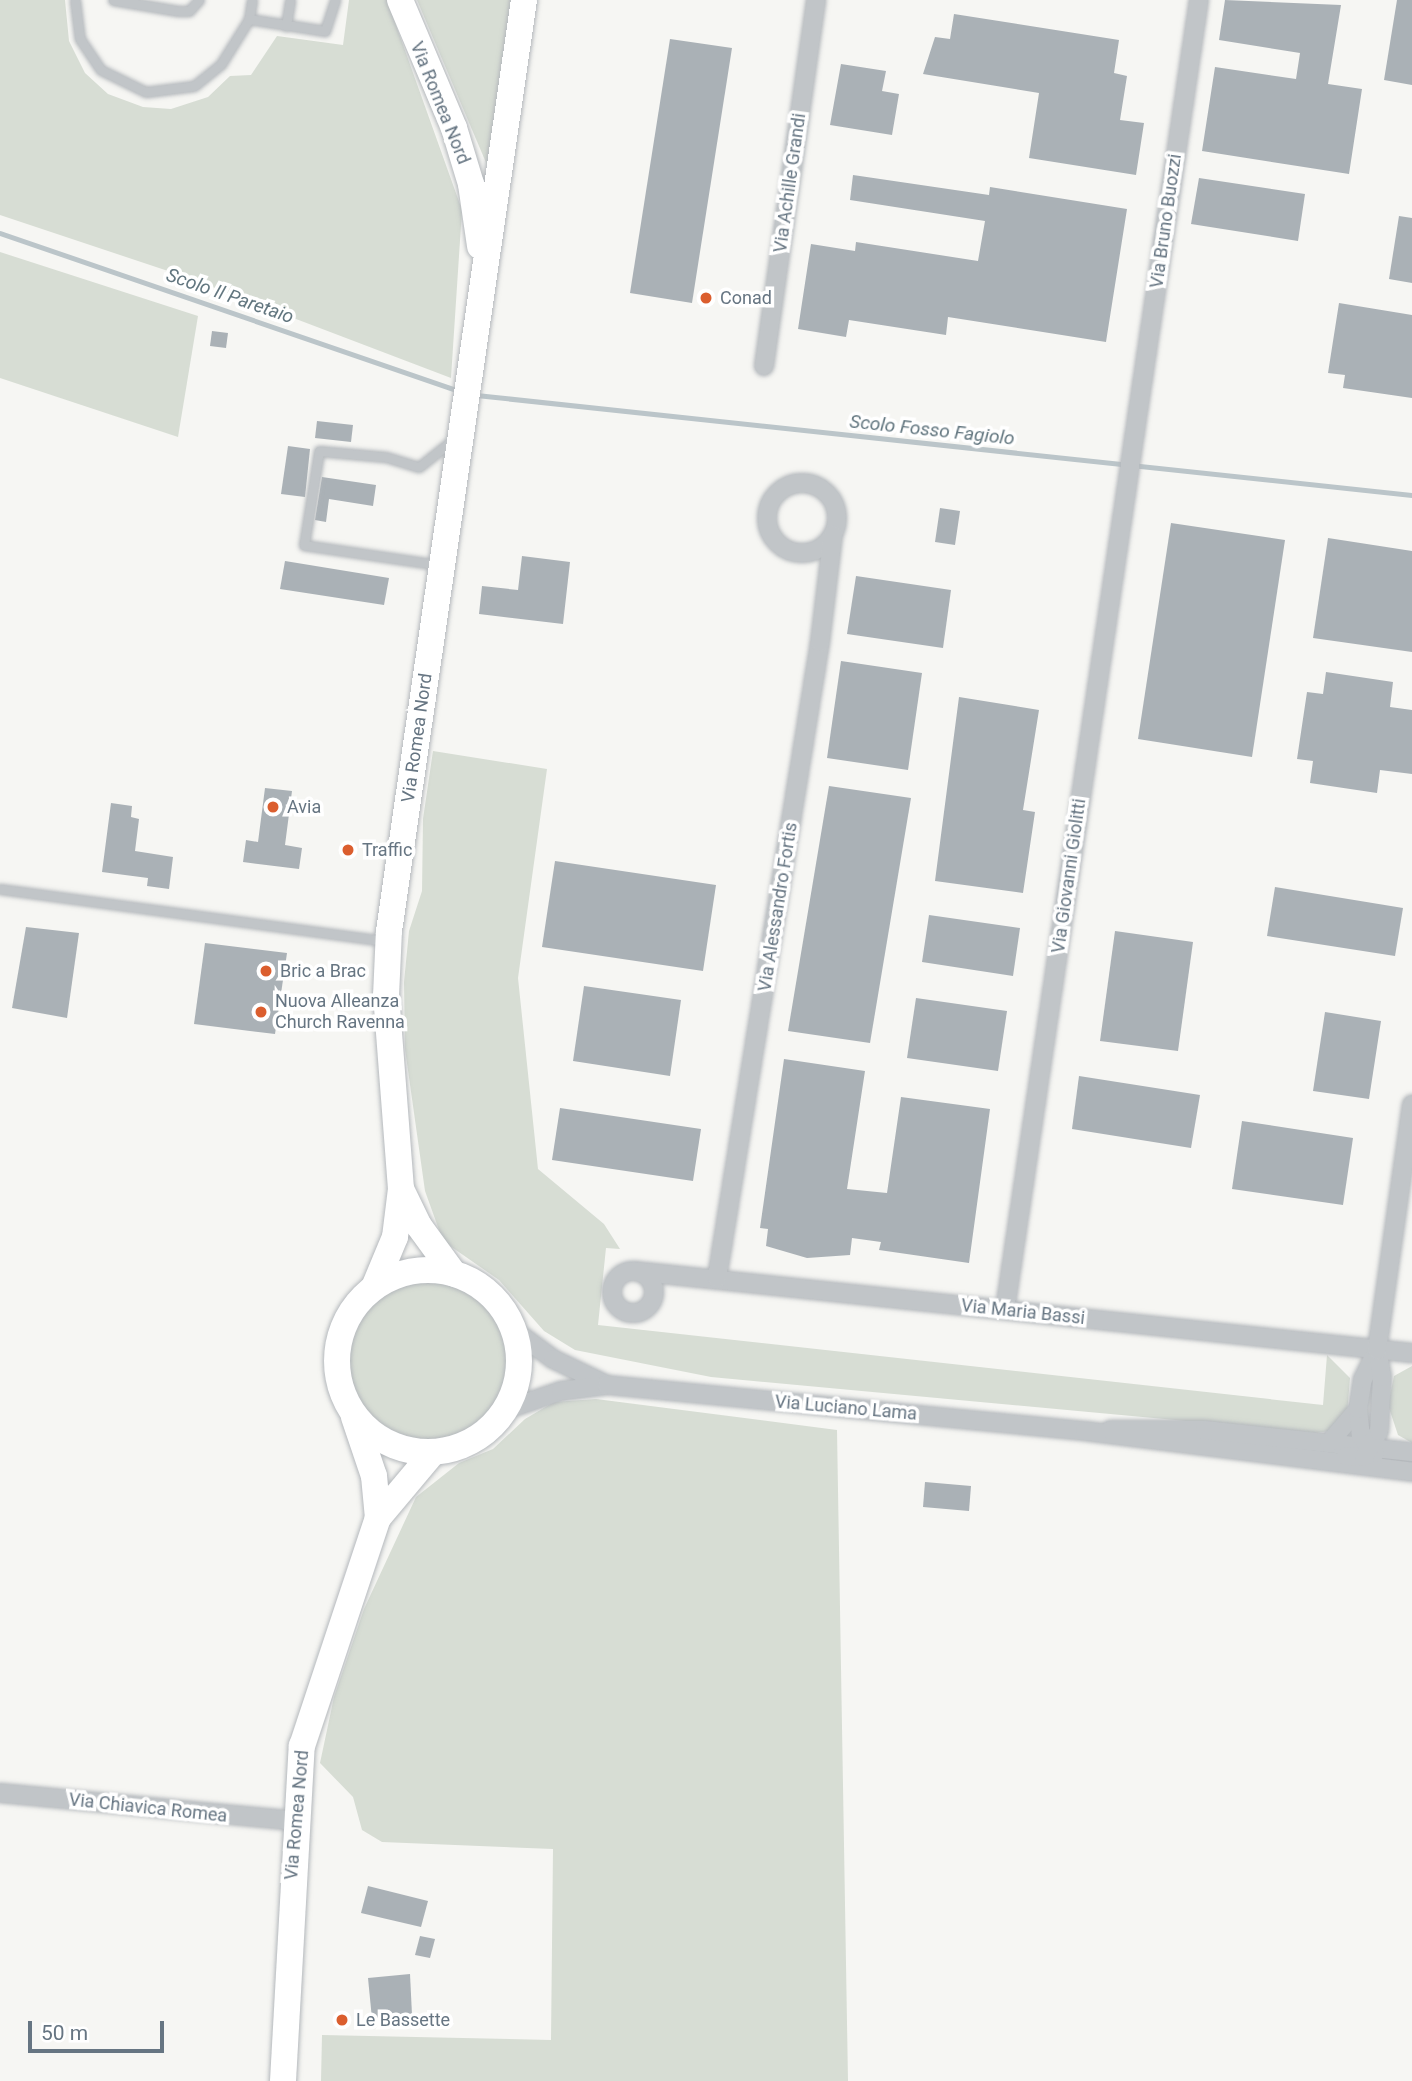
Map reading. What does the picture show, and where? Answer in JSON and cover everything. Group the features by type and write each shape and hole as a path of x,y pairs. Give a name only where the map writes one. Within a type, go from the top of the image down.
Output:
{"main road":[{"name":"Via Romea Nord","path":"400,0 471,184 480,229 481,290"},
{"name":"Via Romea Nord","path":"375,1285 395,1237 401,1189 386,996 389,941 524,0"},
{"name":"Via Romea Nord","path":"401,1189 419,1226 454,1274"},
{"path":"409,1268 454,1274 494,1296 518,1333 520,1372 505,1410 478,1438 429,1456 383,1440 354,1417 340,1385 337,1353 349,1314 375,1285 409,1268"},
{"name":"Via Romea Nord","path":"354,1417 374,1476 377,1518"},
{"name":"Via Romea Nord","path":"283,2081 302,1746 377,1518 429,1456"}],"street":[{"name":"Via Achille Grandi","path":"764,366 816,0"},
{"name":"Via Bruno Buozzi","path":"1134,442 1199,0"},
{"name":"Via Giovanni Giolitti","path":"1005,1310 1134,442"},
{"name":"Via Alessandro Fortis","path":"717,1278 820,642 836,511 822,489 790,484 770,503 767,523 781,547 804,553 832,535"},
{"path":"1409,1455 1384,1431 1377,1350 1412,1104"},
{"name":"Via Maria Bassi","path":"634,1271 1412,1353"},
{"name":"Via Luciano Lama","path":"518,1333 553,1359 607,1385"},
{"path":"1377,1350 1363,1379 1358,1409 1361,1437 1370,1447 1382,1412"},
{"name":"Via Luciano Lama","path":"505,1410 561,1391 607,1385 1085,1431 1211,1450 1412,1472"},
{"path":"1329,1443 1358,1409"},
{"name":"Via Luciano Lama","path":"1085,1431 1205,1430 1370,1447 1382,1459 1409,1455"},
{"name":"Via Luciano Lama","path":"1211,1450 1240,1446 1364,1457 1370,1447"},
{"name":"Via Chiavica Romea","path":"0,1793 296,1821"}],"lane":[{"path":"75,0 80,39 102,70 146,92 194,86 235,48 249,19 252,0"},
{"path":"113,0 189,11 200,0"},
{"path":"286,26 290,0"},
{"path":"249,19 326,31 335,0"},
{"path":"442,566 304,545 319,451 386,457 419,467 463,424"},
{"path":"0,889 389,941"}],"shaded area":[{"path":"0,0 65,0 69,41 85,73 108,94 143,107 171,109 208,97 230,76 251,75 277,36 343,45 349,0 387,0 462,210 451,378 186,277 0,215"},
{"path":"417,0 514,0 490,172"},
{"path":"0,252 198,316 178,437 0,378"},
{"path":"433,751 547,769 518,978 538,1169 604,1224 620,1249 606,1248 598,1325 1323,1405 1327,1355 1350,1378 1347,1414 1330,1431 1315,1433 711,1377 575,1350 544,1331 499,1280 443,1241 425,1191 405,1049 404,982 409,931 422,891 423,819"},
{"path":"428,1283 458,1289 483,1306 500,1331 506,1361 500,1391 483,1416 458,1433 428,1439 398,1433 373,1416 356,1391 350,1361 356,1331 373,1306 398,1289"},
{"path":"1412,1366 1412,1443 1398,1435 1388,1405 1394,1376"},
{"path":"596,1399 837,1430 848,2081 321,2081 322,2035 551,2040 553,1849 382,1842 362,1830 353,1797 320,1763 334,1697 364,1609 416,1497 459,1463 493,1449 525,1419 554,1402"}],"building":[{"path":"1225,0 1341,5 1328,84 1362,89 1349,174 1202,151 1215,67 1296,79 1300,53 1219,40"},
{"path":"1397,0 1412,0 1412,85 1384,80"},
{"path":"954,14 1119,40 1114,73 1127,76 1120,120 1144,123 1136,175 1029,158 1039,93 923,74 935,37 950,39"},
{"path":"670,39 732,48 692,303 630,293"},
{"path":"841,64 886,71 882,91 899,94 892,135 830,125"},
{"path":"853,175 989,195 990,187 1127,209 1106,342 948,317 946,335 849,320 846,337 798,329 811,244 855,251 856,242 978,261 985,221 850,200"},
{"path":"1199,178 1305,194 1298,241 1191,224"},
{"path":"1399,216 1412,218 1412,283 1389,279"},
{"path":"1339,303 1412,315 1412,398 1343,388 1345,375 1328,373"},
{"path":"212,331 228,333 226,348 210,346"},
{"path":"317,421 353,425 351,442 315,438"},
{"path":"288,446 310,449 305,497 281,494"},
{"path":"322,477 376,485 373,506 329,499 326,522 315,520"},
{"path":"940,508 960,511 955,545 935,542"},
{"path":"1171,523 1285,540 1252,757 1138,739"},
{"path":"1328,538 1412,551 1412,652 1313,638"},
{"path":"522,556 570,562 563,624 479,614 482,586 518,590"},
{"path":"285,561 389,578 384,605 280,589"},
{"path":"856,576 951,590 943,648 847,634"},
{"path":"841,661 922,673 908,770 827,758"},
{"path":"1326,672 1393,682 1390,707 1412,710 1412,774 1380,770 1377,793 1310,783 1313,761 1297,759 1307,692 1323,694"},
{"path":"959,697 1039,710 1023,810 1035,812 1023,893 935,881"},
{"path":"829,786 911,798 870,1043 788,1031"},
{"path":"265,788 292,791 285,845 302,848 299,869 243,862 246,840 258,842"},
{"path":"111,803 132,806 131,817 139,819 135,851 173,857 169,889 147,886 148,878 102,872"},
{"path":"555,861 716,885 703,971 542,947"},
{"path":"1275,887 1403,908 1395,956 1267,936"},
{"path":"929,915 1020,928 1013,976 922,962"},
{"path":"26,927 79,933 67,1018 12,1008"},
{"path":"1115,931 1193,942 1178,1051 1100,1041"},
{"path":"205,943 287,953 275,1034 194,1024"},
{"path":"584,986 681,1000 670,1076 573,1061"},
{"path":"916,998 1007,1011 998,1071 907,1058"},
{"path":"1325,1012 1381,1021 1369,1099 1313,1091"},
{"path":"784,1059 865,1071 847,1189 887,1193 901,1097 990,1109 969,1263 879,1250 881,1242 852,1238 850,1255 807,1258 766,1246 768,1229 760,1228"},
{"path":"1079,1076 1200,1095 1191,1148 1072,1129"},
{"path":"560,1108 701,1129 693,1181 552,1160"},
{"path":"1242,1121 1353,1138 1343,1205 1232,1189"},
{"path":"925,1482 971,1486 969,1511 923,1507"},
{"path":"368,1886 428,1901 421,1927 361,1913"},
{"path":"420,1936 435,1939 430,1958 415,1955"},
{"path":"410,1974 412,2015 372,2019 368,1978"}],"waterway":[{"name":"Scolo Il Paretaio","path":"0,233 459,391"},
{"name":"Scolo Fosso Fagiolo","path":"476,395 1412,495"}],"place":[{"name":"Conad","path":"706,298"},
{"name":"Avia","path":"273,807"},
{"name":"Traffic","path":"348,850"},
{"name":"Bric a Brac","path":"266,971"},
{"name":"Nuova Alleanza Church Ravenna","path":"261,1012"},
{"name":"Le Bassette","path":"342,2020"}]}
